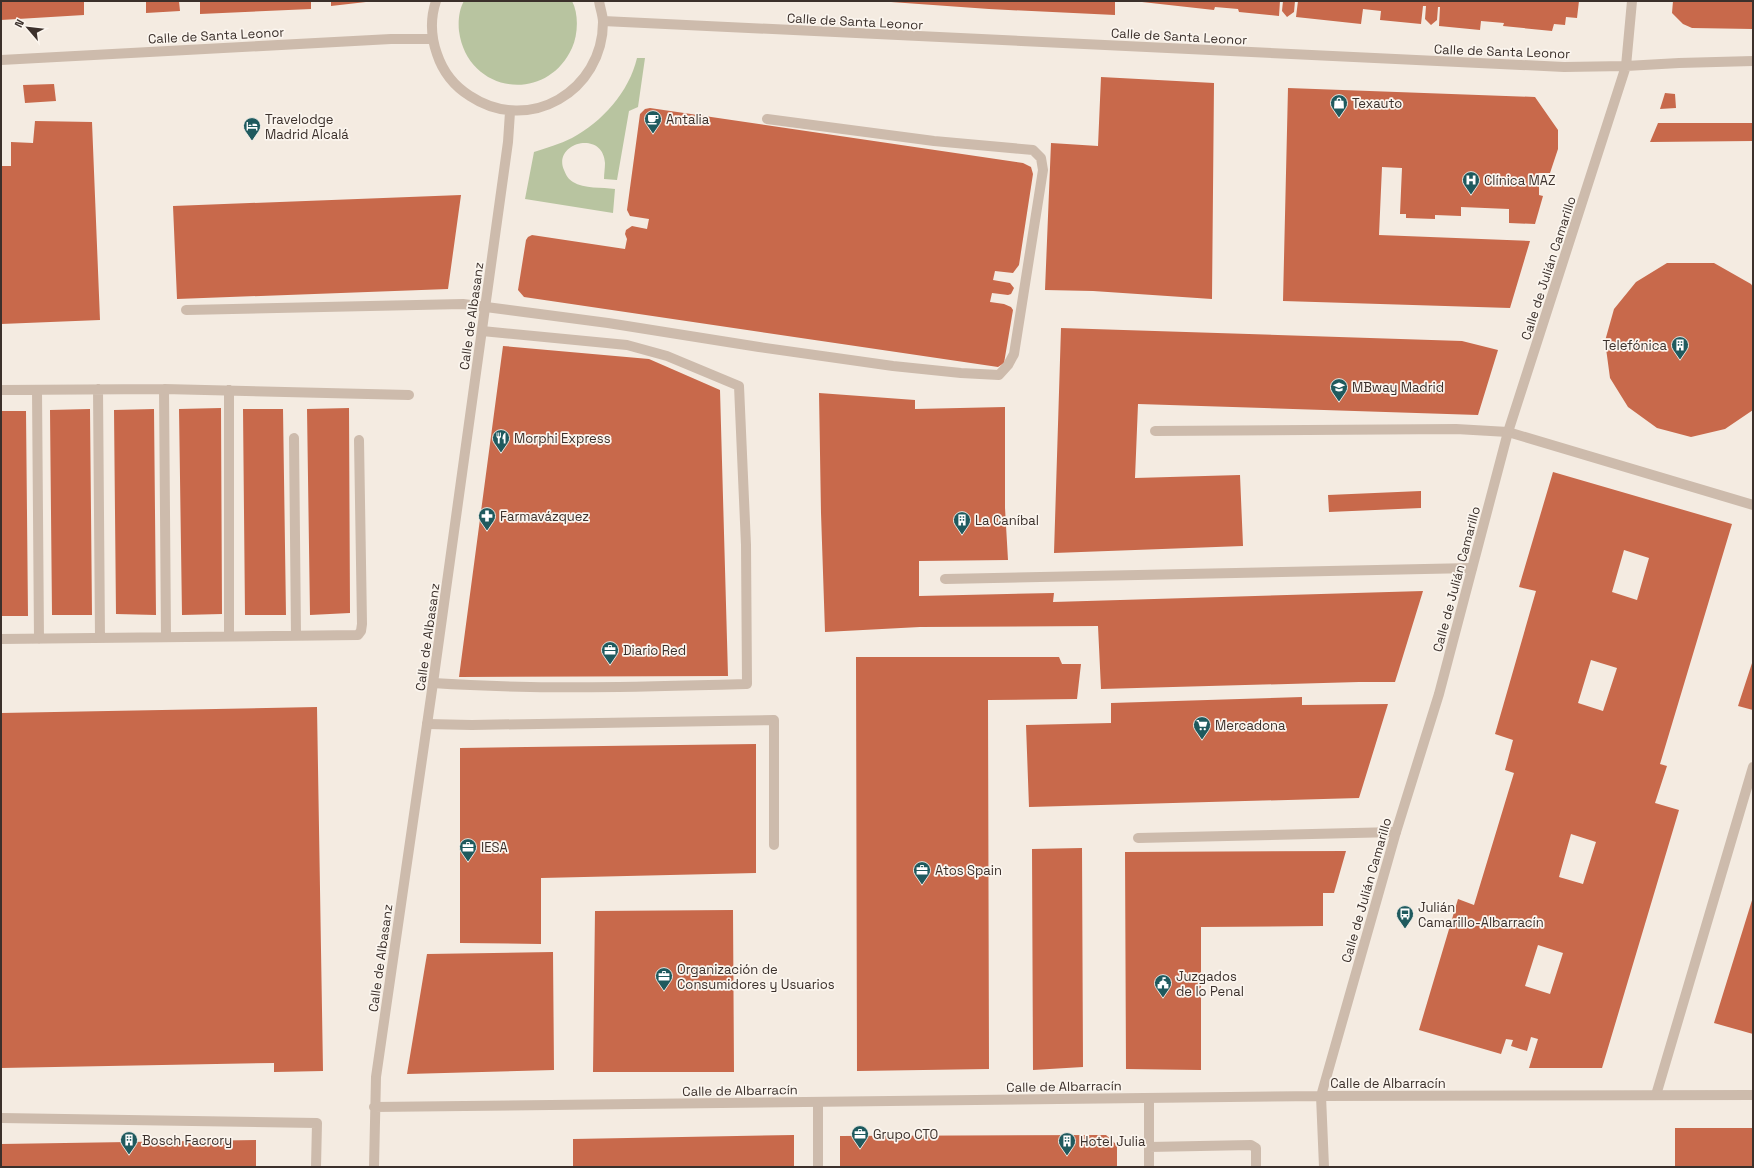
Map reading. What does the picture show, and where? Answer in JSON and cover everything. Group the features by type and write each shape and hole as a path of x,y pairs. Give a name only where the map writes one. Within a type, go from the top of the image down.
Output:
{"street":[{"path":"436,1 432,12 432,39 441,66 459,89 482,105 510,112 540,109 566,97 587,76 600,50 603,21 599,1"},
{"name":"Calle de Julián Camarillo","path":"1324,1167 1321,1096 1396,832 1439,694 1508,432 1626,66 1632,1"},
{"name":"Calle de Santa Leonor","path":"603,21 1564,67 1626,66 1679,62 1753,61"},
{"name":"Calle de Santa Leonor","path":"1,60 391,39 432,39"},
{"name":"Calle de Albasanz","path":"374,1167 374,1107 376,1077 486,306 508,142 510,112"},
{"path":"186,310 455,304 486,306 893,366 961,373 999,375 1008,365 1014,354 1043,170 1041,158 1033,150 934,141 767,119"},
{"path":"433,683 501,687 638,687 746,684 746,545 739,386 667,356 626,345 482,331"},
{"path":"98,389 100,638"},
{"path":"164,389 166,637"},
{"path":"1,390 164,389 408,395"},
{"path":"37,390 39,639"},
{"path":"229,390 229,636"},
{"path":"1155,431 1456,429 1508,432 1753,505"},
{"path":"294,438 296,635"},
{"path":"1,639 358,635 361,631 359,440"},
{"path":"944,579 1472,568"},
{"path":"427,724 472,725 774,720 774,845"},
{"path":"1656,1095 1753,766"},
{"path":"1138,838 1396,832"},
{"name":"Calle de Albarracín","path":"374,1107 1321,1096 1753,1094"},
{"path":"1149,1098 1149,1167"},
{"path":"818,1102 818,1167"},
{"path":"1,1118 317,1123 316,1167"},
{"path":"1149,1147 1251,1145 1256,1148 1256,1167"}],"green space":[{"path":"464,1 572,1 576,12 577,24 576,37 572,48 560,66 544,78 527,84 509,84 491,79 476,68 465,52 459,31 460,12"},
{"path":"637,58 645,58 638,107 629,111 617,180 604,179 605,163 602,152 596,146 588,143 571,147 565,153 562,161 568,178 573,182 588,187 615,189 613,213 525,199 534,152 572,138 594,124 604,115 628,83"}],"building":[{"path":"1,1 84,1 84,15 1,20"},
{"path":"146,1 179,1 180,11 146,13"},
{"path":"200,1 311,1 311,9 200,14"},
{"path":"331,1 365,1 366,2 331,6"},
{"path":"877,1 1115,1 1115,15 989,9"},
{"path":"1142,1 1280,1 1279,16 1239,12 1238,9 1215,7 1214,10"},
{"path":"1283,1 1295,1 1294,12 1287,17 1282,11"},
{"path":"1298,1 1579,1 1577,18 1566,17 1565,25 1554,24 1552,31 1503,26 1504,23 1481,21 1480,30 1439,26 1440,7 1438,7 1437,20 1431,25 1425,19 1426,6 1423,6 1421,24 1380,20 1381,11 1363,9 1361,24 1296,17"},
{"path":"1673,1 1753,1 1753,29 1692,28 1683,24 1672,13"},
{"path":"1101,77 1214,83 1212,299 1093,291 1045,290 1051,143 1098,146"},
{"path":"54,84 56,101 25,103 23,85"},
{"path":"1288,88 1535,97 1558,130 1558,149 1550,173 1539,173 1539,195 1543,196 1535,224 1509,223 1509,209 1461,207 1461,216 1435,215 1435,219 1406,218 1406,214 1400,214 1402,168 1382,167 1379,235 1530,241 1510,308 1283,301"},
{"path":"1665,93 1675,94 1676,108 1660,109"},
{"path":"650,108 1023,163 1031,167 1033,174 1019,265 1013,273 995,271 993,280 1010,283 1014,288 1011,294 1008,295 992,293 990,302 1004,304 1011,307 1013,310 1004,363 998,367 524,297 518,290 526,240 528,237 532,235 625,249 627,239 625,234 626,230 632,226 647,229 649,219 630,216 627,210 640,114 645,109"},
{"path":"35,121 92,122 100,320 1,324 1,166 11,166 11,142 33,143"},
{"path":"1658,123 1753,123 1753,141 1650,142"},
{"path":"461,195 448,289 177,299 173,206"},
{"name":"Telefónica","path":"1667,263 1714,263 1751,284 1753,287 1753,410 1725,429 1691,437 1657,428 1628,407 1610,378 1605,341 1614,309 1636,282"},
{"path":"1061,328 1462,341 1498,350 1478,415 1138,404 1135,478 1240,475 1243,546 1054,553"},
{"path":"503,346 649,359 720,390 728,676 459,677"},
{"path":"819,393 915,400 915,409 1005,407 1005,508 1008,560 919,561 919,596 1054,593 1053,602 1423,591 1395,682 1101,689 1098,626 920,627 825,632"},
{"path":"221,408 222,614 182,615 179,409"},
{"path":"349,408 350,613 310,615 307,409"},
{"path":"90,409 92,615 52,615 50,410"},
{"path":"154,409 156,615 116,614 114,410"},
{"path":"243,409 283,409 286,615 245,615"},
{"path":"1,411 26,411 28,616 1,616"},
{"path":"1553,472 1732,524 1660,764 1667,766 1655,803 1679,810 1602,1068 1529,1068 1538,1039 1531,1037 1527,1051 1511,1046 1513,1040 1506,1039 1501,1054 1419,1030 1458,899 1474,905 1514,773 1505,770 1513,740 1495,734 1536,591 1519,587","holes":["1624,550 1649,558 1637,600 1612,592","1591,660 1617,668 1603,711 1578,703","1571,834 1596,842 1583,884 1559,877","1538,945 1563,953 1550,994 1525,986"]},
{"path":"1421,491 1421,508 1329,512 1328,495"},
{"name":"Atos Spain","path":"856,657 1059,657 1062,664 1081,664 1077,699 988,700 989,1069 857,1071"},
{"path":"1753,660 1753,710 1738,706"},
{"name":"Mercadona","path":"1302,697 1302,705 1388,704 1359,798 1029,807 1026,725 1111,723 1111,703"},
{"path":"317,707 323,1071 274,1072 274,1063 1,1068 1,713"},
{"path":"756,744 756,873 541,878 541,944 460,943 460,748"},
{"path":"1082,848 1083,1067 1033,1070 1032,849"},
{"name":"Juzgados de lo Penal","path":"1346,851 1334,893 1323,893 1323,926 1201,927 1201,1070 1126,1069 1125,852"},
{"path":"1753,897 1753,1034 1714,1023"},
{"name":"Organización de Consumidores y Usuarios","path":"733,910 734,1072 593,1072 595,911"},
{"path":"553,952 554,1070 407,1074 427,954"},
{"path":"1675,1128 1753,1128 1753,1167 1675,1167"},
{"path":"794,1135 794,1167 573,1167 573,1139"},
{"path":"1106,1135 1117,1145 1117,1167 840,1167 840,1136"},
{"name":"Bosch Facrory","path":"256,1140 256,1167 1,1167 1,1144"}],"place":[{"name":"Texauto","path":"1339,118"},
{"name":"Antalia","path":"653,134"},
{"name":"Travelodge Madrid Alcalá","path":"252,141"},
{"name":"Clínica MAZ","path":"1471,195"},
{"name":"Telefónica","path":"1680,360"},
{"name":"MBway Madrid","path":"1339,402"},
{"name":"Morphi Express","path":"501,453"},
{"name":"Farmavázquez","path":"487,531"},
{"name":"La Caníbal","path":"962,535"},
{"name":"Diario Red","path":"610,665"},
{"name":"Mercadona","path":"1202,740"},
{"name":"IESA","path":"468,862"},
{"name":"Atos Spain","path":"922,885"},
{"name":"Julián Camarillo-Albarracín","path":"1405,929"},
{"name":"Organización de Consumidores y Usuarios","path":"664,991"},
{"name":"Juzgados de lo Penal","path":"1163,998"},
{"name":"Grupo CTO","path":"860,1149"},
{"name":"Bosch Facrory","path":"129,1155"},
{"name":"Hotel Julia","path":"1067,1156"}]}
